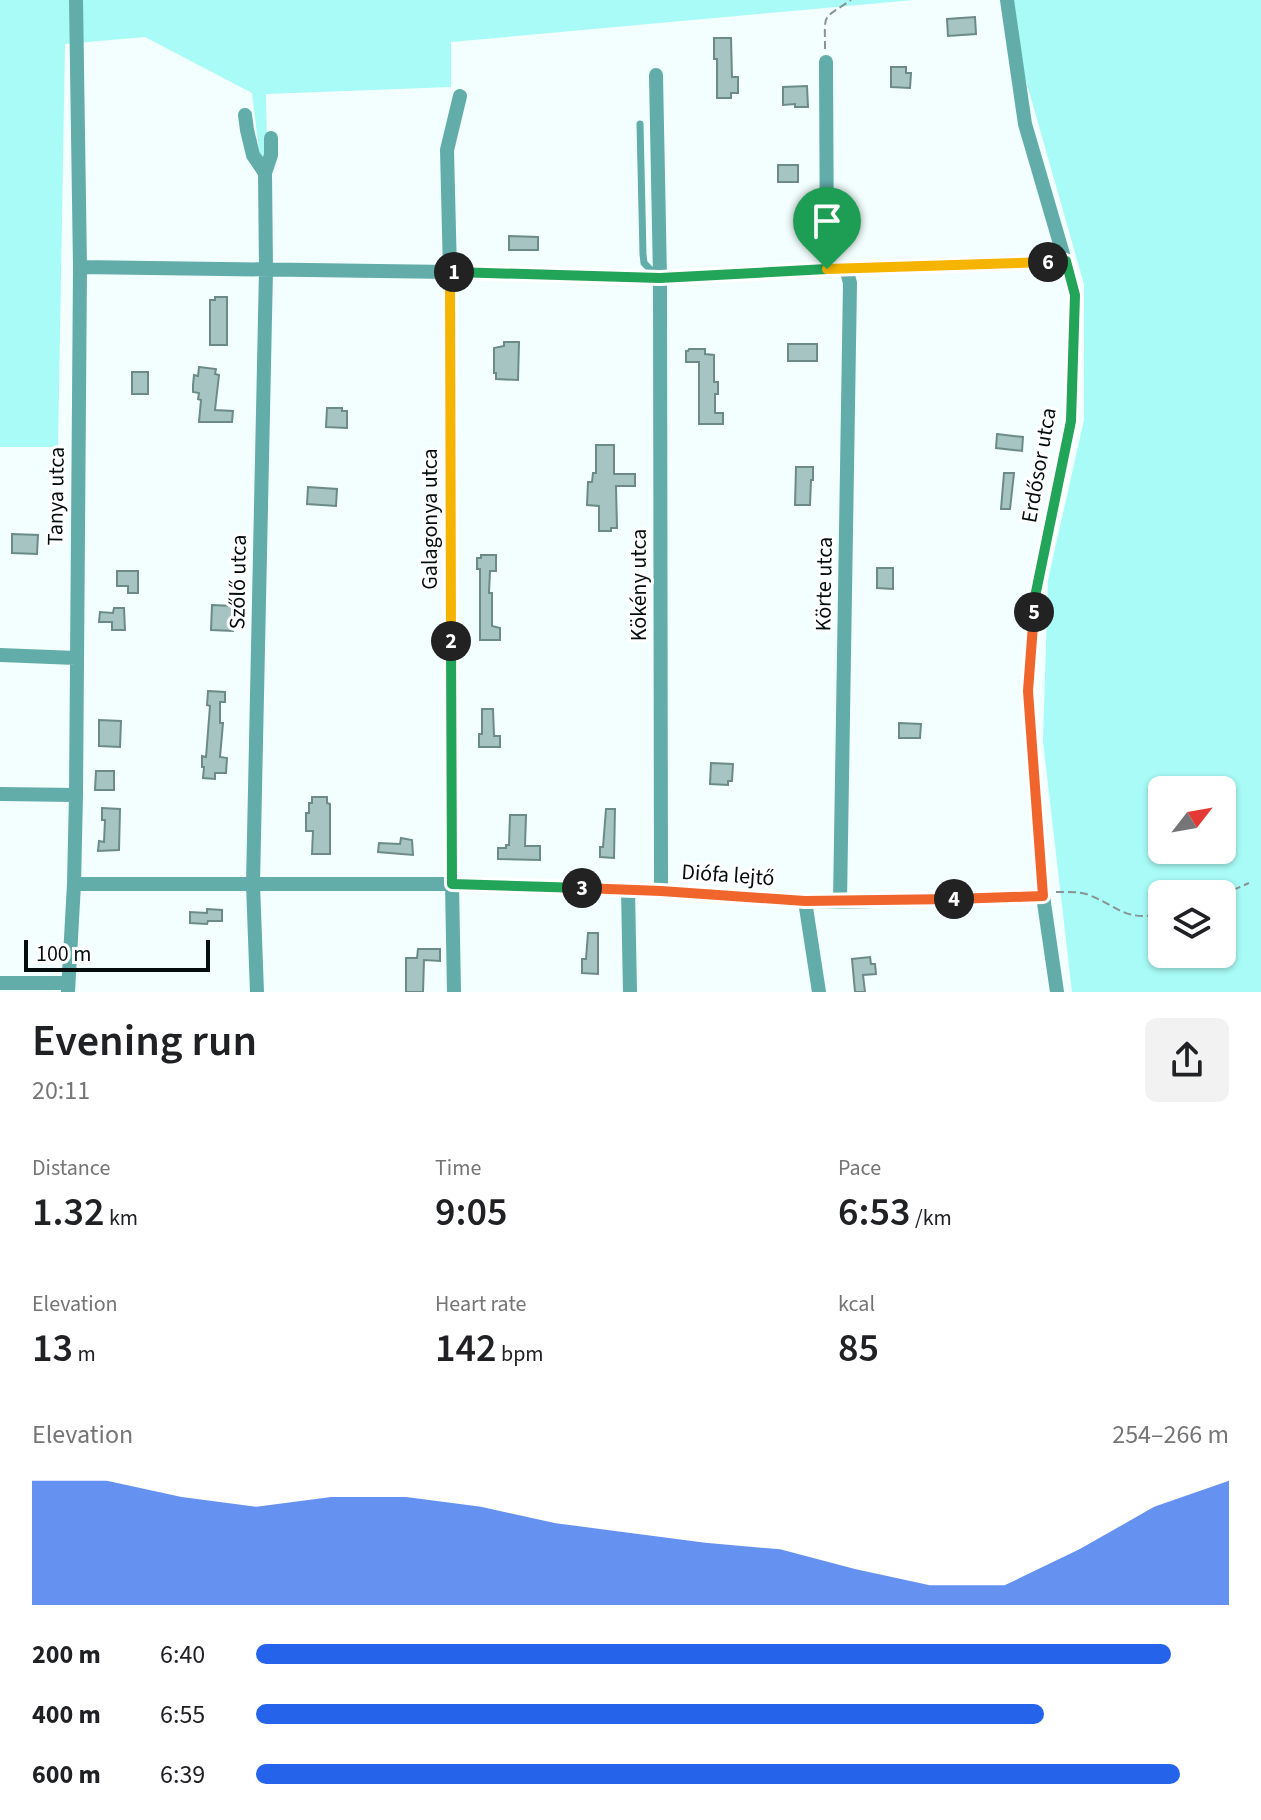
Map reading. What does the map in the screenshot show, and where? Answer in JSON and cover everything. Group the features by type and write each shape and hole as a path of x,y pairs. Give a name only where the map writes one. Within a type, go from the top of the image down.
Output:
{"street":[{"name":"Tanya utca","path":"68,987 76,795 80,267 76,0"},
{"name":"Erdősor utca","path":"1007,0 1025,124 1075,295 1071,421 1036,592 1028,691 1043,894 1057,992"},
{"path":"826,62 827,269"},
{"name":"Kökény utca","path":"656,75 660,278 661,891"},
{"name":"Galagonya utca","path":"454,992 447,150 460,96"},
{"name":"Szőlő utca","path":"245,115 253,155 265,173"},
{"name":"Szőlő utca","path":"257,992 253,884 266,270 265,173 271,155 271,138"},
{"path":"80,267 660,278 1066,261"},
{"name":"Körte utca","path":"840,902 850,283 846,268"},
{"path":"0,655 76,658"},
{"path":"0,794 76,795"},
{"name":"Diófa lejtő","path":"74,884 452,884 661,891 840,902 1043,894"},
{"path":"628,890 630,992"},
{"path":"805,901 819,992"},
{"path":"0,983 68,987"}],"lane":[{"name":"Kökény utca","path":"640,124 644,263 660,278"}],"path":[{"path":"826,62 825,20 830,12 851,0"},
{"path":"1236,889 1249,883"},
{"path":"1043,894 1081,893 1126,915 1148,915"}],"shaded area":[{"path":"0,0 913,0 451,42 451,87 266,94 267,150 263,159 259,150 252,93 145,37 65,44 58,447 0,447"},
{"path":"1003,0 1261,0 1261,992 1072,992 1043,741 1048,580 1084,420 1084,284"}],"building":[{"path":"975,17 976,34 948,36 947,19"},
{"path":"714,38 731,38 732,77 738,77 738,93 731,93 731,98 717,98"},
{"path":"891,67 906,67 906,73 911,73 910,88 891,87"},
{"path":"807,86 808,107 783,105 783,87"},
{"path":"778,165 798,165 798,182 778,182"},
{"path":"509,236 538,237 538,250 509,250"},
{"path":"215,297 227,297 227,345 210,345 210,300 215,300"},
{"path":"504,342 519,342 518,380 496,379 494,348 504,346"},
{"path":"788,344 817,344 817,361 788,361"},
{"path":"705,349 705,354 714,355 714,382 718,382 715,413 723,413 723,424 699,424 699,362 686,362 686,351"},
{"path":"199,367 216,369 215,374 219,375 215,410 233,411 232,422 199,422 201,400 198,399 199,393 193,392 193,385"},
{"path":"132,372 148,372 148,394 132,394"},
{"path":"327,408 347,411 347,428 326,427"},
{"path":"997,434 1023,437 1022,451 996,448"},
{"path":"596,445 614,445 614,474 635,474 635,486 616,486 617,528 611,528 611,531 599,531 599,506 587,505 588,482 592,482 593,473 596,473"},
{"path":"796,467 813,467 810,505 795,505"},
{"path":"1004,473 1014,473 1010,509 1001,509"},
{"path":"308,487 337,489 336,506 307,504"},
{"path":"12,534 38,535 37,554 12,553"},
{"path":"496,555 496,571 490,571 489,593 492,593 492,626 500,628 500,640 480,640 480,569 477,569 477,558"},
{"path":"877,568 893,568 893,589 877,588"},
{"path":"117,571 138,571 138,593 128,593 128,586 117,586"},
{"path":"212,605 234,606 233,631 211,630"},
{"path":"114,608 124,608 125,630 112,630 112,622 99,622 100,612 113,613"},
{"path":"208,691 225,692 225,702 220,702 220,723 223,723 220,757 227,758 226,773 215,773 215,779 203,778 202,767 202,756 206,757 210,706 207,705"},
{"path":"482,709 493,709 494,736 500,736 500,747 479,747"},
{"path":"99,720 121,721 120,747 99,746"},
{"path":"899,723 921,724 920,738 899,738"},
{"path":"711,763 733,764 732,781 728,781 728,785 710,784"},
{"path":"96,771 114,771 114,790 95,790"},
{"path":"312,797 327,797 330,804 330,854 312,854 313,831 306,831 306,813 309,813"},
{"path":"102,808 120,809 119,850 98,851 99,841 104,842"},
{"path":"606,809 615,809 614,858 600,857"},
{"path":"510,815 526,815 525,846 540,846 540,860 498,859 498,848 509,845"},
{"path":"401,838 412,840 413,855 378,852 379,843 400,844"},
{"path":"207,909 222,910 222,921 190,923 190,912 207,913"},
{"path":"588,933 598,933 598,974 582,973"},
{"path":"418,949 440,949 440,961 424,960 423,992 406,992 406,958 417,958"},
{"path":"870,957 876,974 863,975 865,992 855,992 852,959"}],"route":[{"path":"1066,261 1075,295 1071,421 1036,592 1028,691 1043,896 840,902 661,891 452,884 450,272 660,278 827,269 1066,261"}]}
